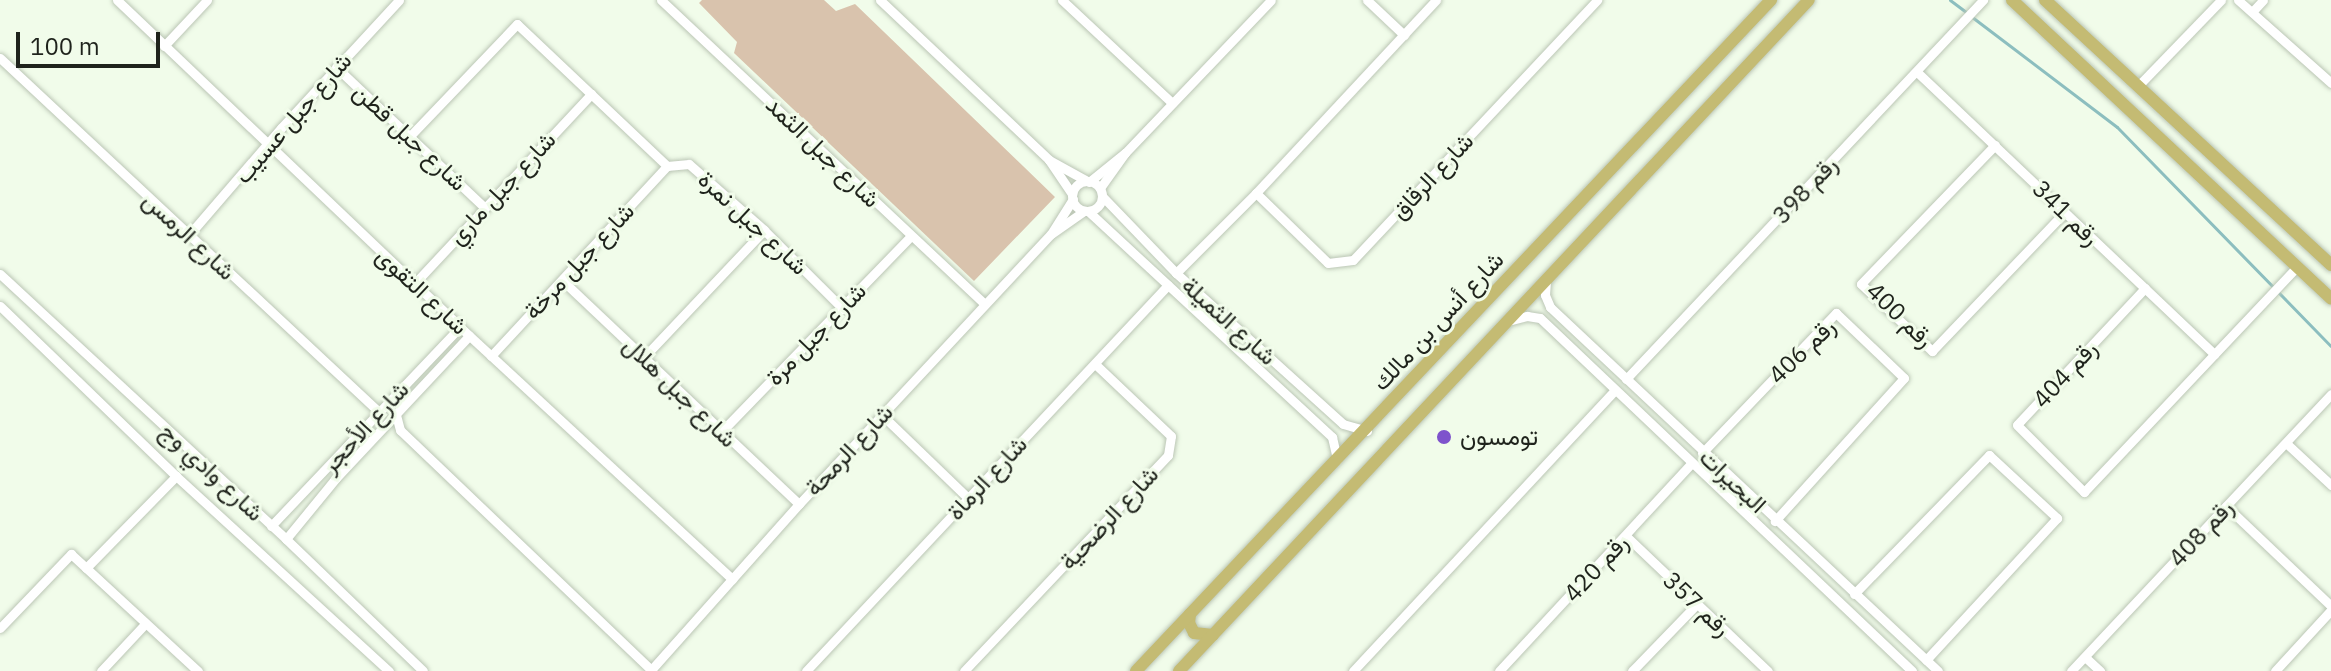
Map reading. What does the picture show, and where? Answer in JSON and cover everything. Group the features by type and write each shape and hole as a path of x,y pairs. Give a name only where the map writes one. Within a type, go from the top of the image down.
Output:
{"main road":[{"name":"شارع أنس بن مالك","path":"1136,671 1367,431 1627,148 1771,0"},
{"path":"1179,671 1809,0"},
{"path":"2012,0 2331,298"},
{"path":"2045,0 2331,265"},
{"path":"1190,614 1189,623 1194,633 1213,635"}],"street":[{"name":"شارع التقوى","path":"117,0 469,336 732,579"},
{"path":"164,46 207,0"},
{"name":"شارع جبل عسيب","path":"188,236 399,0"},
{"name":"شارع جبل الثمد","path":"661,0 985,304"},
{"path":"880,0 1049,160 1086,211"},
{"path":"1062,0 1074,4 1171,102"},
{"path":"1051,234 1086,211 1098,207 1101,192 1125,153 1271,0"},
{"path":"1367,0 1404,35"},
{"path":"1176,273 1256,193 1436,0"},
{"name":"شارع الرقاق","path":"1256,193 1328,263 1353,260 1597,0"},
{"name":"رقم 398","path":"1626,379 1983,0"},
{"path":"2139,85 2221,0"},
{"path":"2238,0 2331,83"},
{"path":"2252,12 2263,0"},
{"name":"شارع جبل نمرة","path":"410,136 517,24 667,166 689,164 764,230 843,309"},
{"name":"شارع الرمس","path":"0,58 379,412"},
{"name":"شارع جبل قطن","path":"336,67 484,207"},
{"name":"رقم 341","path":"1917,72 2214,354"},
{"name":"شارع جبل ماري","path":"414,284 591,94"},
{"name":"رقم 400","path":"1995,145 1861,284 1932,351 2065,212"},
{"path":"1051,234 1078,184 1088,181 1125,153"},
{"path":"1049,160 1088,181 1101,192"},
{"name":"شارع جبل مرخة","path":"491,356 667,166"},
{"name":"شارع الثميلة","path":"1101,192 1176,273 1343,424 1367,431"},
{"name":"شارع الثميلة","path":"1086,211 1332,437 1337,459"},
{"path":"645,356 764,230"},
{"name":"شارع الرمحة","path":"651,670 799,504 1051,234"},
{"name":"شارع جبل مرة","path":"721,432 911,236"},
{"path":"2214,354 2297,267"},
{"name":"شارع وادي وج","path":"0,274 286,539 423,671"},
{"name":"شارع جبل هلال","path":"562,280 799,504"},
{"name":"البحيرات","path":"1546,281 1545,295 1550,307 1567,324 1938,671"},
{"name":"شارع الرماة","path":"806,671 1168,285"},
{"name":"رقم 404","path":"2145,288 2017,425 2084,492 2214,354"},
{"name":"شارع وادي وج","path":"0,306 176,476 388,671"},
{"name":"رقم 406","path":"1702,453 1836,313 1904,378 1775,521"},
{"name":"البحيرات","path":"1508,321 1527,316 1540,318 1912,671"},
{"path":"1555,333 1556,321 1567,324"},
{"name":"شارع الأحجر","path":"271,526 460,327"},
{"name":"شارع الأحجر","path":"286,539 336,478 469,336"},
{"name":"شارع الرضحية","path":"964,671 1168,455 1171,436 1095,364"},
{"path":"1353,671 1614,391"},
{"name":"رقم 408","path":"2071,671 2331,394"},
{"path":"396,415 400,430 651,670"},
{"path":"882,415 968,498"},
{"path":"383,430 400,430"},
{"path":"2286,443 2331,485"},
{"path":"1854,594 1989,455 2057,518 1926,660"},
{"name":"رقم 420","path":"1499,671 1691,464"},
{"path":"325,469 336,478"},
{"path":"86,568 176,476"},
{"path":"2226,506 2331,608 2275,671"},
{"name":"رقم 357","path":"1626,536 1768,671"},
{"path":"0,628 71,554 198,671"},
{"path":"1632,671 1697,604"},
{"path":"101,671 145,624"},
{"path":"2085,657 2100,671"}],"shaded area":[{"path":"702,0 824,0 836,11 855,4 1055,197 974,281 734,53 737,42 699,3"}],"waterway":[{"path":"1950,0 1966,12"},
{"path":"1972,17 2117,127 2331,346"}],"place":[{"name":"تومسون","path":"1444,437"}]}
